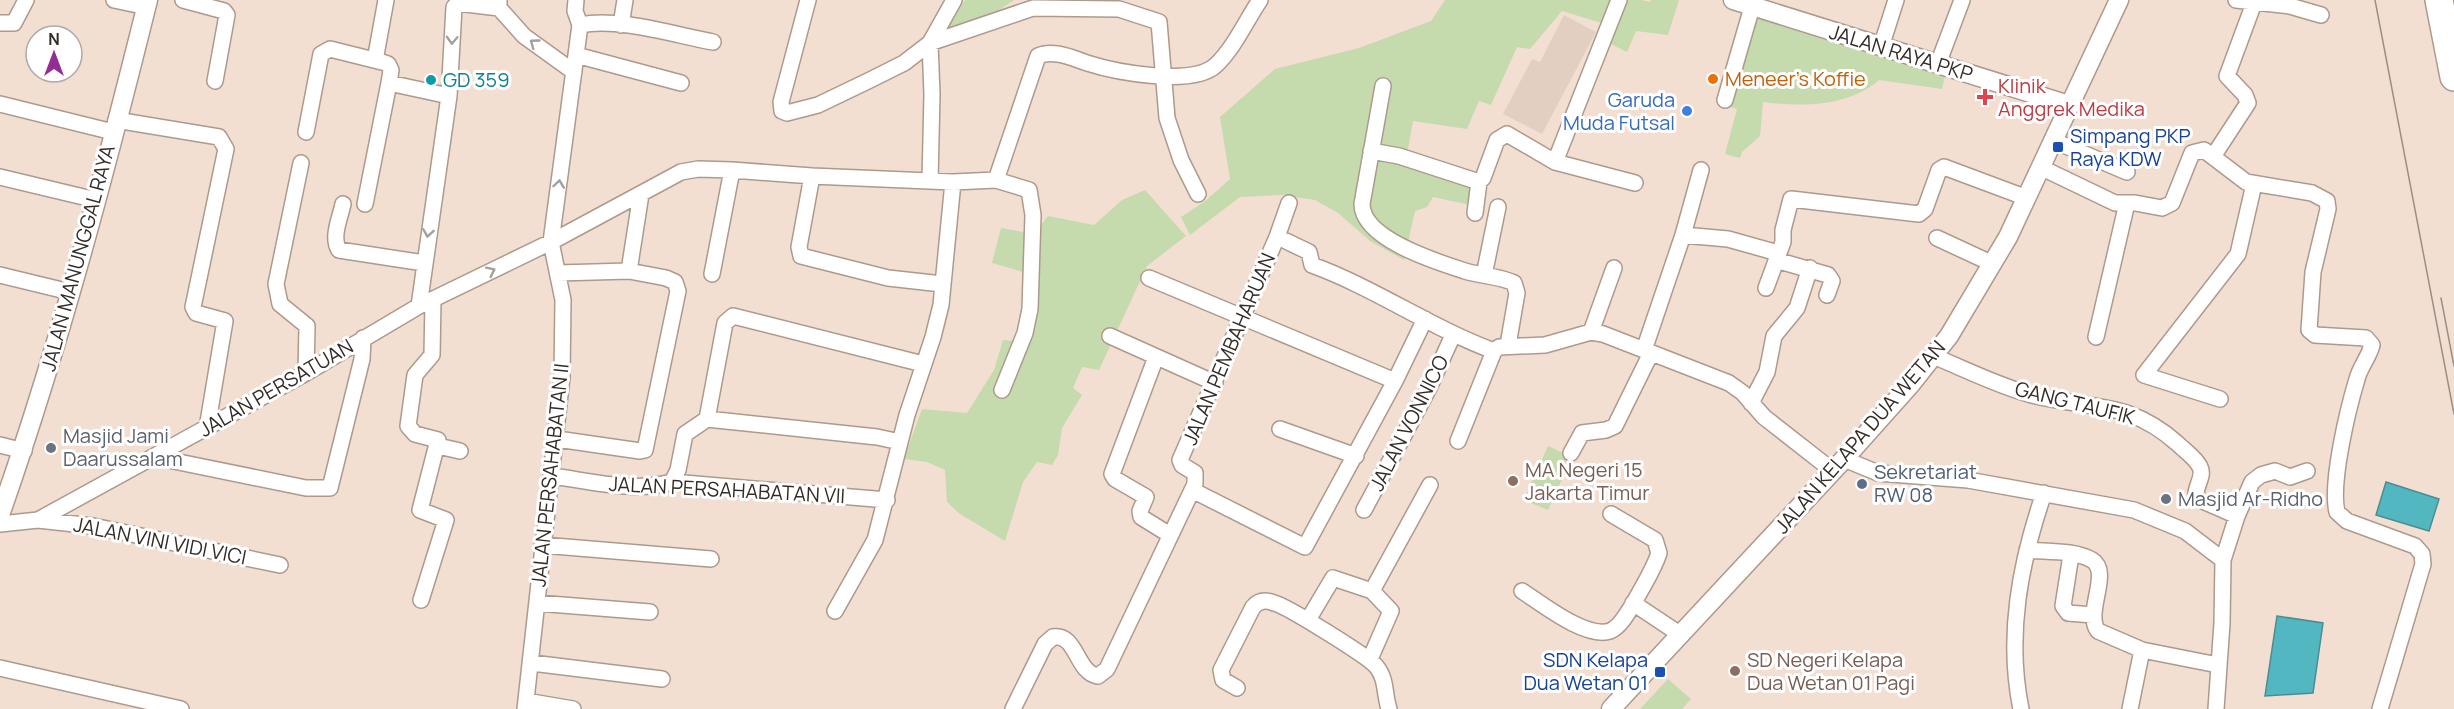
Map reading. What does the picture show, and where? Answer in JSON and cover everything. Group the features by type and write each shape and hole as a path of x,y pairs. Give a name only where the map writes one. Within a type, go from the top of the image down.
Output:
{"highway":[{"path":"2439,0 2454,77"}],"street":[{"path":"0,23 14,23 26,0"},
{"path":"114,0 148,4"},
{"path":"183,0 224,11 227,15 215,81"},
{"path":"376,55 386,0"},
{"path":"556,238 580,25 575,11 576,0"},
{"path":"621,25 625,0"},
{"path":"808,0 781,102 782,111 787,113 818,105 870,80 903,63 930,43 1033,8 1119,9 1159,22 1167,118 1181,160 1198,194"},
{"path":"930,181 932,117 930,43 954,0"},
{"path":"996,180 1038,56 1056,54 1125,74 1193,74 1207,71 1215,66 1260,0"},
{"path":"1555,162 1619,0"},
{"name":"JALAN RAYA PKP","path":"1733,0 2069,105"},
{"path":"1881,46 1896,0"},
{"path":"1938,64 1962,0"},
{"name":"JALAN KELAPA DUA WETAN","path":"1611,709 1838,465 1933,356 1964,314 1993,264 2026,198 2119,0"},
{"path":"421,600 450,521 420,510 438,446 436,438 415,434 408,426 415,375 432,355 424,262 449,96 454,7 461,2 499,4 524,36 574,72"},
{"path":"2214,155 2248,103 2245,95 2228,76 2247,2 2290,6 2321,15"},
{"name":"JALAN MANUNGGAL RAYA","path":"0,515 24,451 96,200 148,4"},
{"path":"1725,100 1752,7"},
{"path":"580,25 592,23 621,25 713,42"},
{"path":"306,132 321,54 324,50 330,49 388,64 391,70 389,83 365,204"},
{"path":"576,55 681,82"},
{"path":"389,83 449,96"},
{"path":"1383,86 1362,204 1368,224 1404,248 1509,281 1517,290 1501,348 1458,441"},
{"path":"0,104 114,126 219,137 224,142 226,149 193,308 195,313 225,321 207,428"},
{"path":"1475,213 1479,182 1483,178 1494,146 1504,135 1513,135 1555,162 1635,183"},
{"path":"2052,140 2127,172"},
{"path":"2040,167 2115,203 2165,208 2172,203 2192,153 2199,149 2214,155 2237,177 2254,184 2312,193 2326,201 2328,209 2313,272 2309,330 2315,335 2366,338 2371,342 2372,347 2356,379 2335,492 2337,512 2347,520 2415,546 2422,554 2423,564 2417,589 2380,709"},
{"path":"1371,151 1399,156 1479,182"},
{"path":"301,163 276,284 280,304 307,326 306,373"},
{"path":"1766,288 1777,257 1788,202 1795,198 1916,214 1925,209 1939,170 1944,167 2026,198"},
{"path":"556,238 681,172 698,169 953,182 996,180 1028,189 1033,203 1030,309 1025,333 1002,390"},
{"path":"712,274 732,170"},
{"path":"1570,453 1582,433 1611,429 1615,426 1648,352 1701,170"},
{"path":"812,176 799,247 801,256 888,278 942,284"},
{"path":"0,177 96,200"},
{"path":"835,611 875,540 900,442 938,320 953,182"},
{"path":"2220,399 2144,375 2238,254 2254,184"},
{"path":"630,272 640,194"},
{"name":"JALAN PEMBAHARUAN","path":"1192,490 1195,472 1182,465 1180,460 1215,383 1288,203"},
{"path":"2096,337 2127,203"},
{"path":"343,204 336,236 336,245 339,250 424,262"},
{"path":"1484,275 1498,207"},
{"path":"1683,235 1728,239 1832,277 1827,295"},
{"name":"JALAN PERSAHABATAN II","path":"526,705 542,545 557,439 564,332 556,238"},
{"name":"JALAN PERSATUAN","path":"0,524 38,520 306,373 426,303 556,238"},
{"path":"1937,238 1993,264"},
{"path":"1286,241 1309,252 1312,265 1425,318 1453,335 1501,348 1545,345 1591,332 1613,336 1729,383 1764,417 1838,465 1878,472 1968,480 2142,513 2185,531 2223,560"},
{"path":"1591,332 1614,268"},
{"path":"1751,404 1767,372 1774,336 1797,308 1810,268"},
{"path":"557,439 645,450 678,291 675,282 666,278 630,272 558,273"},
{"path":"0,275 69,292"},
{"path":"1149,278 1241,319 1395,381"},
{"path":"707,419 725,323 733,316 923,364"},
{"path":"1013,709 1045,644 1053,637 1064,638 1083,666 1093,675 1098,676 1107,669 1192,490 1305,547 1356,456 1425,318"},
{"name":"JALAN VONNICO","path":"1364,510 1429,388 1453,335"},
{"path":"1110,336 1215,383"},
{"path":"164,459 306,488 330,488 362,360 363,338"},
{"name":"GANG TAUFIK","path":"1933,356 2033,396 2108,407 2141,418 2172,439 2199,466 2202,472 2196,498 2237,516"},
{"path":"1156,357 1112,474 1116,479 1145,495 1146,500 1140,511 1142,517 1170,535"},
{"path":"672,482 678,470 686,434 707,419 877,437 900,442"},
{"path":"1280,429 1356,456"},
{"path":"0,445 24,451"},
{"path":"438,446 460,452"},
{"path":"2216,709 2222,623 2223,560 2237,516 2252,482 2260,475 2275,471 2290,477 2307,471"},
{"name":"JALAN PERSAHABATAN VII","path":"552,476 645,486 672,482 887,500"},
{"path":"1372,591 1431,485"},
{"path":"2021,709 2013,646 2015,614 2027,550 2044,493"},
{"path":"1522,591 1582,629 1595,632 1609,631 1617,626 1655,565 1658,548 1648,535 1611,514"},
{"name":"JALAN VINI VIDI VICI","path":"38,520 93,526 280,566"},
{"path":"542,545 711,559"},
{"path":"2027,550 2093,560 2100,578 2093,615 2097,631 2142,650 2218,665"},
{"path":"2071,555 2063,606 2068,613 2093,615"},
{"path":"1308,620 1334,578 1372,591 1391,611 1370,659"},
{"path":"1237,688 1222,680 1221,670 1249,613 1257,603 1267,601 1283,606 1308,620 1370,659 1382,674 1389,709"},
{"path":"537,603 650,612"},
{"path":"1633,603 1681,635"},
{"path":"2130,709 2142,650"},
{"path":"532,663 662,679"},
{"path":"0,668 181,709"},
{"path":"526,705 573,709"}],"shaded area":[{"path":"1564,15 1596,32 1542,134 1503,114 1532,59 1540,62"}],"green space":[{"path":"965,0 1014,0 989,17 947,29"},
{"path":"1445,0 1642,0 1650,2 1651,0 1679,0 1668,35 1636,31 1627,52 1611,44 1605,24 1562,11 1530,49 1517,47 1491,105 1479,101 1467,129 1413,121 1406,160 1472,178 1475,206 1433,197 1427,207 1415,211 1404,260 1370,241 1338,213 1315,200 1282,195 1240,197 1190,235 1181,217 1204,202 1230,179 1220,117 1275,69 1359,48 1431,21"},
{"path":"1755,17 1947,68 1942,89 1879,80 1853,96 1824,103 1763,102 1760,136 1742,152 1740,158 1725,154 1737,109 1728,106"},
{"path":"1145,190 1186,236 1147,266 1099,370 1082,367 1073,388 1082,395 1062,428 1058,455 1052,465 1037,462 1023,482 1005,541 960,514 947,502 945,470 927,462 904,459 922,409 967,413 994,370 1003,340 1025,342 1040,277 992,263 1001,228 1034,234 1048,216 1094,225 1122,200"},
{"path":"1548,446 1572,457 1548,510 1524,500"},
{"path":"1668,679 1691,699 1682,709 1640,709"}],"water":[{"path":"2386,482 2439,499 2429,531 2376,515"},
{"path":"2277,616 2323,623 2313,693 2265,696"}],"tram line":[{"path":"2375,0 2454,414"},
{"path":"2441,298 2454,366"}],"place":[{"name":"Meneer's Koffie","path":"1713,79"},
{"name":"GD 359","path":"431,80"},
{"name":"Klinik Anggrek Medika","path":"1985,97"},
{"name":"Garuda Muda Futsal","path":"1687,111"},
{"name":"Simpang PKP Raya KDW","path":"2058,147"},
{"name":"Masjid Jami Daarussalam","path":"51,448"},
{"name":"MA Negeri 15 Jakarta Timur","path":"1513,481"},
{"name":"Sekretariat RW 08","path":"1862,484"},
{"name":"Masjid Ar-Ridho","path":"2166,499"},
{"name":"SD Negeri Kelapa Dua Wetan 01 Pagi","path":"1735,671"},
{"name":"SDN Kelapa Dua Wetan 01","path":"1660,672"}]}
